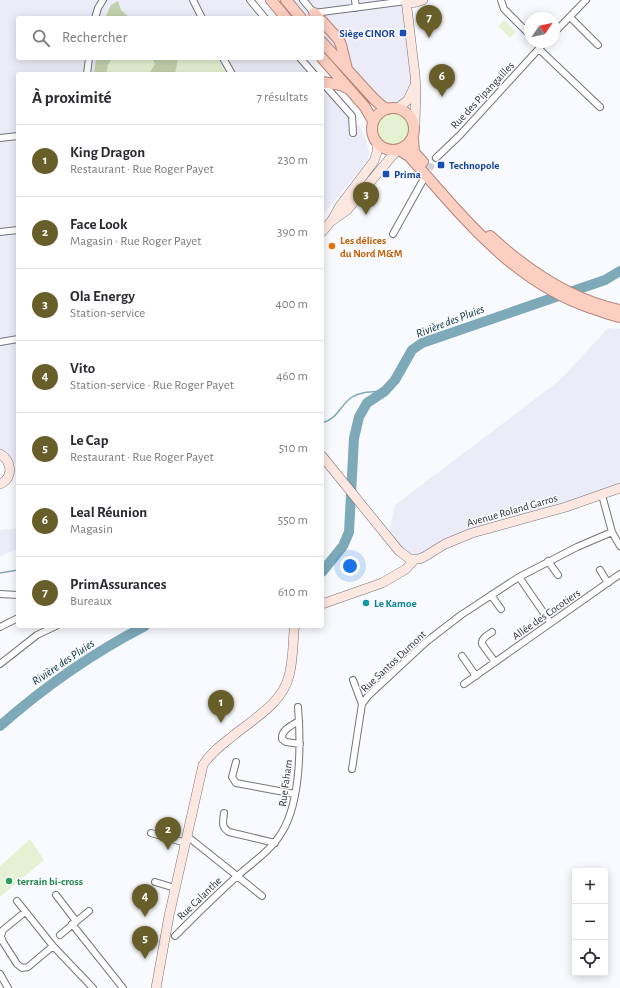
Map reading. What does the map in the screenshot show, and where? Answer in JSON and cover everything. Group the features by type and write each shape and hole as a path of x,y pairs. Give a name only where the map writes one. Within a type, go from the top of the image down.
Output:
{"main road":[{"path":"271,0 284,16"},
{"path":"286,0 299,16"},
{"path":"406,0 410,3 423,0"},
{"path":"406,0 415,83 414,152 479,229 520,262 557,286 600,304 620,310"},
{"path":"324,23 339,40 347,71"},
{"path":"324,44 374,99 382,107 388,109"},
{"path":"324,60 365,107 373,121 373,134 377,143 377,152 374,161 324,230"},
{"path":"324,82 341,85 350,90"},
{"path":"398,108 408,100 415,83"},
{"path":"373,121 378,114 388,109 398,108 406,111 415,124"},
{"path":"332,220 346,210 398,150 413,139"},
{"path":"377,143 384,148 398,150 409,156 515,267 530,278 552,292 578,303 620,316"},
{"path":"0,454 16,467"},
{"path":"324,458 402,554 414,560"},
{"path":"2,484 10,475 9,462"},
{"path":"2,484 16,476"},
{"name":"Avenue Roland Garros","path":"324,603 382,583 409,567 414,560 424,557 445,544 472,533 566,507 620,488"},
{"path":"396,574 403,564 402,554"},
{"path":"156,988 169,916 202,770 206,760 222,745 277,700 289,676 292,663 294,628"}],"street":[{"path":"96,16 103,0"},
{"path":"193,0 201,16"},
{"path":"250,0 263,16"},
{"path":"303,0 317,15 406,0"},
{"path":"355,0 356,8"},
{"path":"501,0 504,9 524,29"},
{"path":"560,27 586,0"},
{"path":"570,17 598,44"},
{"name":"Rue des Pipangailles","path":"436,158 460,135 538,48"},
{"path":"544,48 600,107"},
{"path":"87,72 89,60"},
{"path":"224,60 231,72"},
{"path":"302,60 312,72"},
{"path":"324,84 352,116 353,133"},
{"path":"0,138 16,136"},
{"path":"393,234 422,182"},
{"path":"0,232 16,230"},
{"path":"0,342 16,339"},
{"path":"602,495 612,532 620,546"},
{"name":"Rue Santos Dumont","path":"352,769 362,704 368,696 426,642 461,615 519,577 548,561 612,532"},
{"path":"548,561 558,575"},
{"path":"600,570 608,583"},
{"name":"Allée des Cocotiers","path":"464,684 620,574"},
{"path":"519,577 550,622"},
{"path":"0,594 16,595"},
{"path":"491,595 501,609"},
{"path":"0,627 16,619"},
{"path":"0,664 37,635 52,628"},
{"path":"492,632 483,639 482,644 495,662"},
{"path":"462,656 476,676"},
{"path":"353,680 362,704"},
{"name":"Rue Faham","path":"238,876 274,843 289,819 295,794 300,744 298,707"},
{"path":"299,721 284,731 282,739 286,742 300,744"},
{"path":"236,762 232,777 236,783 295,794"},
{"path":"224,813 222,824 229,832 274,843"},
{"path":"151,833 186,839 238,876 262,896"},
{"name":"Rue Calanthe","path":"175,936 238,876"},
{"path":"155,882 175,888"},
{"path":"56,896 74,923 123,988"},
{"path":"17,901 53,946 93,988"},
{"path":"60,934 89,911"},
{"path":"25,912 3,930 1,936 3,942 20,967 28,967 53,946"},
{"path":"0,974 8,988"}],"shaded area":[{"path":"0,0 244,0 257,16 16,16 16,60 296,60 307,72 16,72 16,465 10,458 0,452"},
{"path":"286,0 406,0 415,83 398,108 388,109 324,44 324,16 299,16"},
{"path":"324,90 361,128 367,143 369,153 368,160 324,214"},
{"path":"608,328 620,329 620,488 481,530 414,560 388,538 395,505 560,380"},
{"path":"16,528 16,550 0,556 0,530"}],"green space":[{"path":"118,1 121,10 128,16 106,16 111,5"},
{"path":"504,20 516,32 510,38 498,26"},
{"path":"96,60 111,60 106,72 94,72"},
{"path":"111,60 153,60 155,64 150,72 106,72"},
{"path":"153,60 178,60 175,72 150,72 155,64"},
{"path":"178,60 219,60 225,72 175,72"},
{"path":"396,112 405,117 409,122 409,136 405,141 400,145 390,146 386,145 377,136 376,126 377,122 386,113"},
{"name":"terrain bi-cross","path":"30,839 44,860 0,897 0,866"}],"waterway":[{"name":"Rivière des Pluies","path":"324,570 343,546 349,532 354,438 359,417 367,403 385,391 395,380 412,350 422,343 605,280 620,271"},
{"path":"324,422 332,418 352,397 368,392 385,391"},
{"path":"0,573 16,570"},
{"name":"Rivière des Pluies","path":"0,726 52,684 88,659 141,628"}],"tunnel":[{"path":"425,177 436,158"}],"place":[{"name":"Siège CINOR","path":"403,33"},
{"name":"PrimAssurances","path":"429,38"},
{"name":"Leal Réunion","path":"442,97"},
{"name":"Technopole","path":"441,165"},
{"name":"Prima","path":"386,174"},
{"name":"Ola Energy","path":"366,215"},
{"name":"Les délices du Nord M&M","path":"332,246"},
{"name":"Le Kamoe","path":"366,603"},
{"name":"King Dragon","path":"221,723"},
{"name":"Face Look","path":"168,850"},
{"name":"terrain bi-cross","path":"9,881"},
{"name":"Vito","path":"145,917"},
{"name":"Le Cap","path":"145,959"}]}
